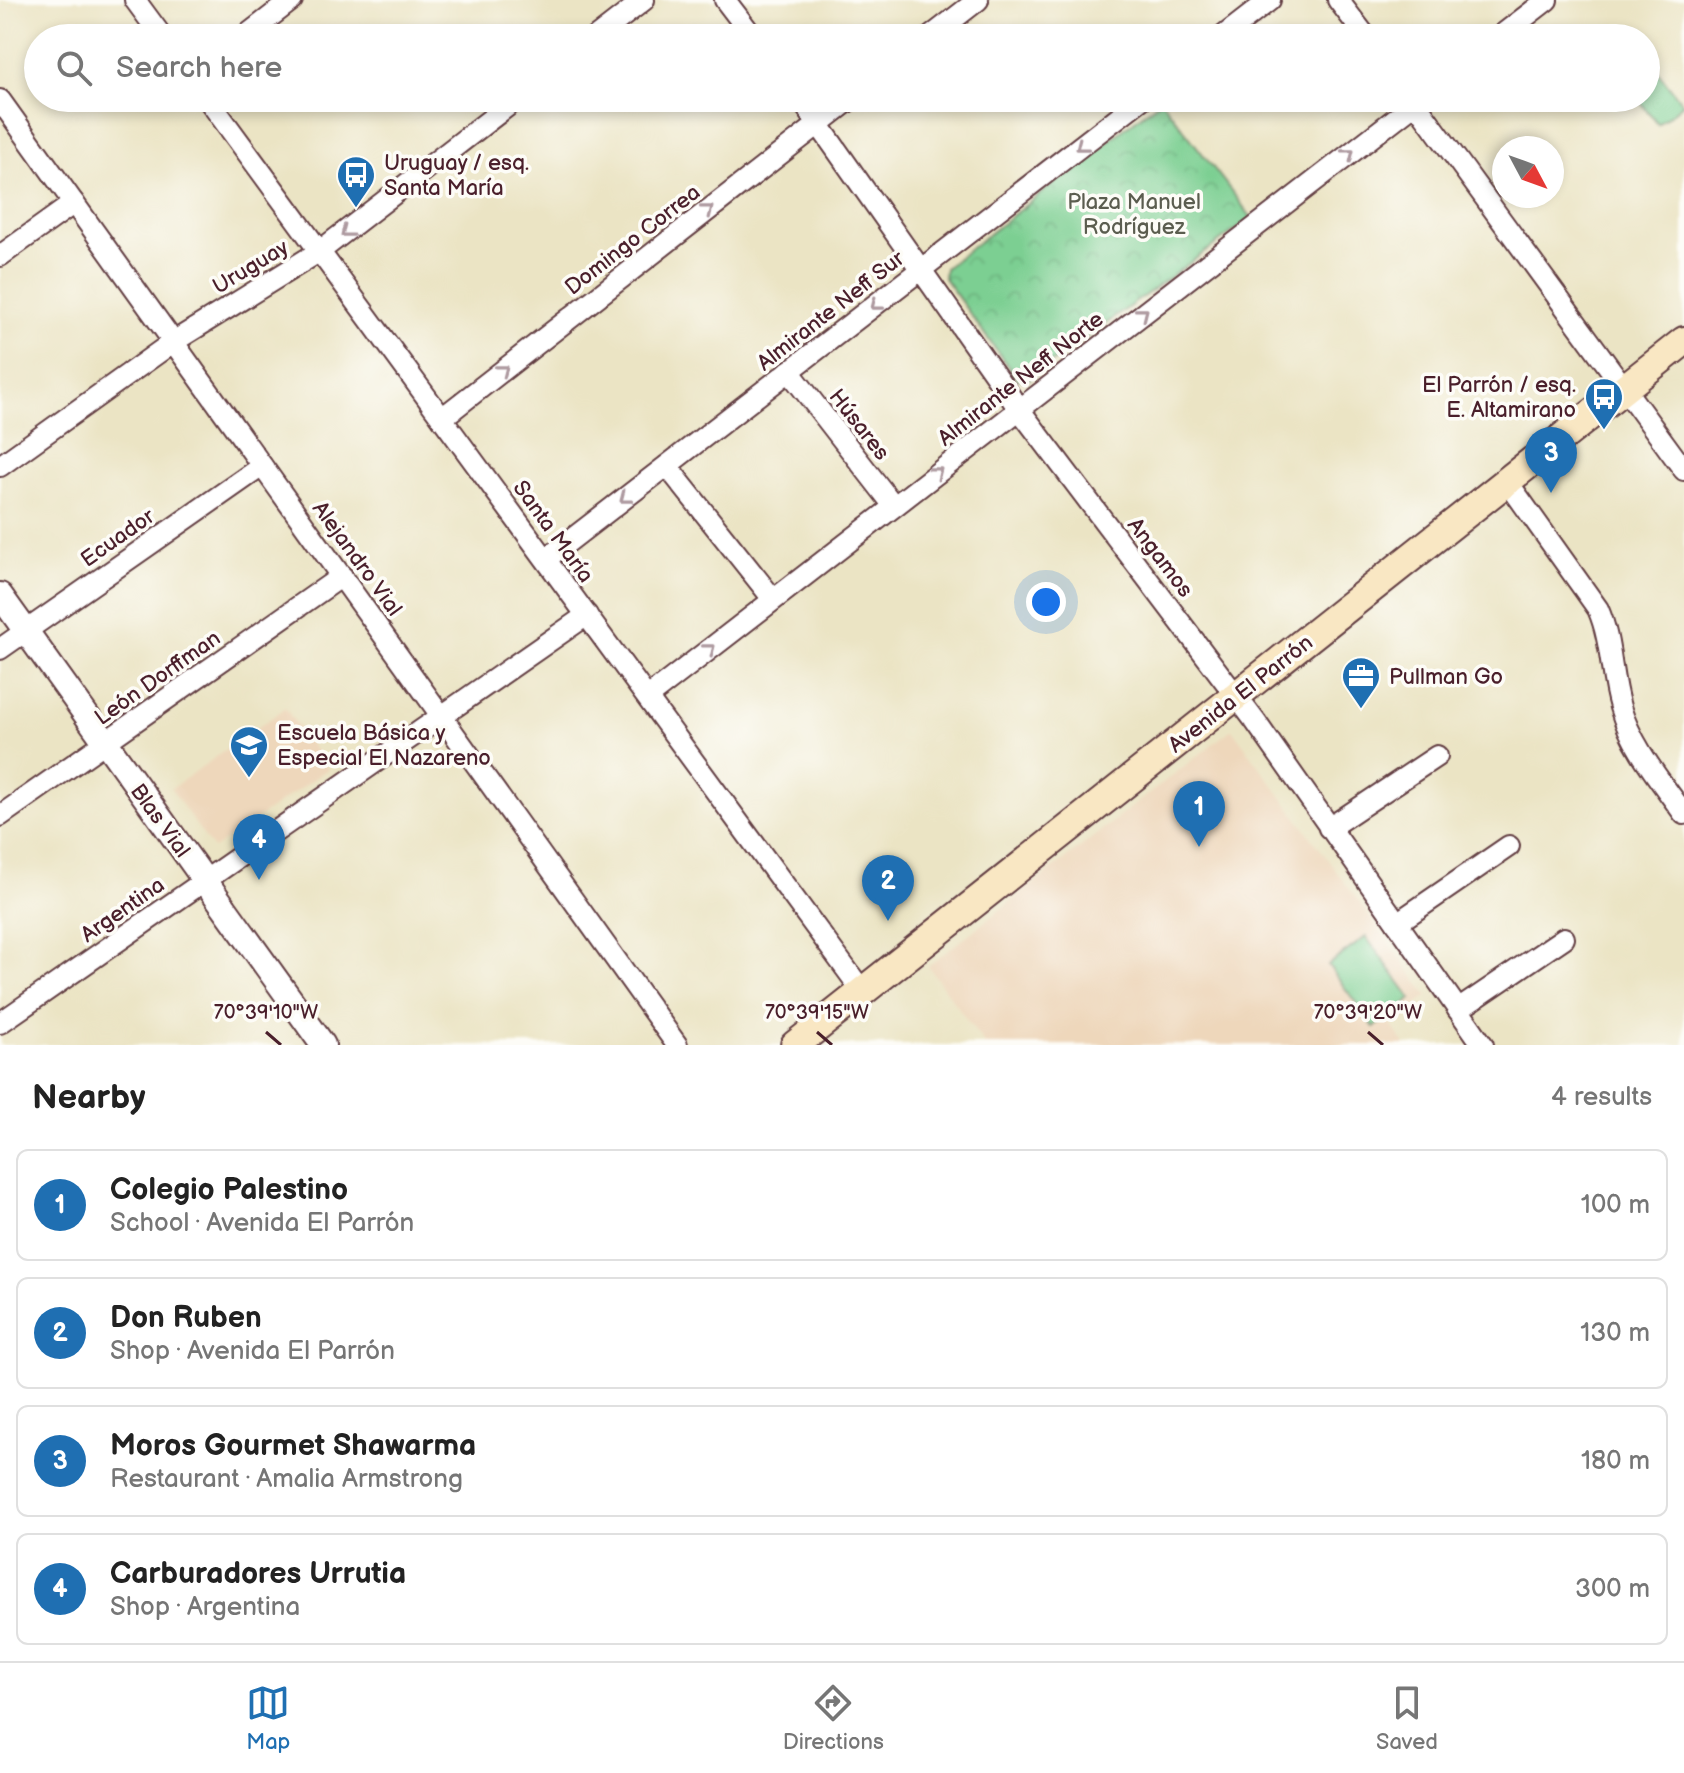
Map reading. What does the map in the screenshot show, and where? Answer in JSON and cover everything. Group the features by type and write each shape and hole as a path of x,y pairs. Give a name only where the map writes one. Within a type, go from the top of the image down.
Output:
{"main road":[{"name":"Avenida El Parrón","path":"795,1045 1684,341"}],"street":[{"path":"135,0 153,24"},
{"path":"261,24 292,0"},
{"path":"613,24 644,0"},
{"path":"725,0 743,24"},
{"path":"947,24 978,0"},
{"path":"1239,24 1270,0"},
{"path":"1338,0 1356,24"},
{"path":"1516,24 1547,0"},
{"name":"Alejandro Vial","path":"0,100 677,1045"},
{"name":"Santa María","path":"217,112 863,992"},
{"name":"Uruguay","path":"0,466 173,342 320,251 500,112"},
{"name":"Angamos","path":"811,112 1019,409 1236,696 1483,1045"},
{"name":"Domingo Correa","path":"442,418 834,112"},
{"name":"Almirante Neff Sur","path":"546,559 1125,112"},
{"name":"Almirante Neff Norte","path":"648,697 1401,112"},
{"path":"1425,112 1684,470"},
{"path":"0,256 74,203"},
{"name":"Húsares","path":"789,371 894,506"},
{"name":"Ecuador","path":"0,649 262,466"},
{"path":"667,466 773,599"},
{"path":"1507,481 1598,609 1608,633 1615,685 1625,723 1684,814"},
{"name":"León Dorffman","path":"0,816 342,576"},
{"name":"Blas Vial","path":"0,595 323,1045"},
{"name":"Argentina","path":"0,1023 587,615"},
{"path":"1329,828 1437,756"},
{"path":"1397,923 1509,846"},
{"path":"1458,1010 1564,938"}],"shaded area":[{"name":"Escuela Básica y Especial El Nazareno","path":"285,708 328,769 213,849 171,789"},
{"path":"1232,729 1428,996 1390,1023 1405,1045 985,1045 928,966"}],"green space":[{"path":"1660,74 1683,104 1658,124 1648,112 1660,112"},
{"name":"Plaza Manuel Rodríguez","path":"1146,112 1170,112 1252,218 1028,380 1017,379 944,278 945,268"},
{"path":"1366,937 1412,999 1374,1027 1328,965"}],"place":[{"name":"Uruguay / esq. Santa María","path":"356,209"},
{"name":"El Parrón / esq. E. Altamirano","path":"1604,431"},
{"name":"Moros Gourmet Shawarma","path":"1551,493"},
{"name":"Pullman Go","path":"1361,710"},
{"name":"Escuela Básica y Especial El Nazareno","path":"249,779"},
{"name":"Colegio Palestino","path":"1199,847"},
{"name":"Carburadores Urrutia","path":"259,880"},
{"name":"Don Ruben","path":"888,921"}]}
